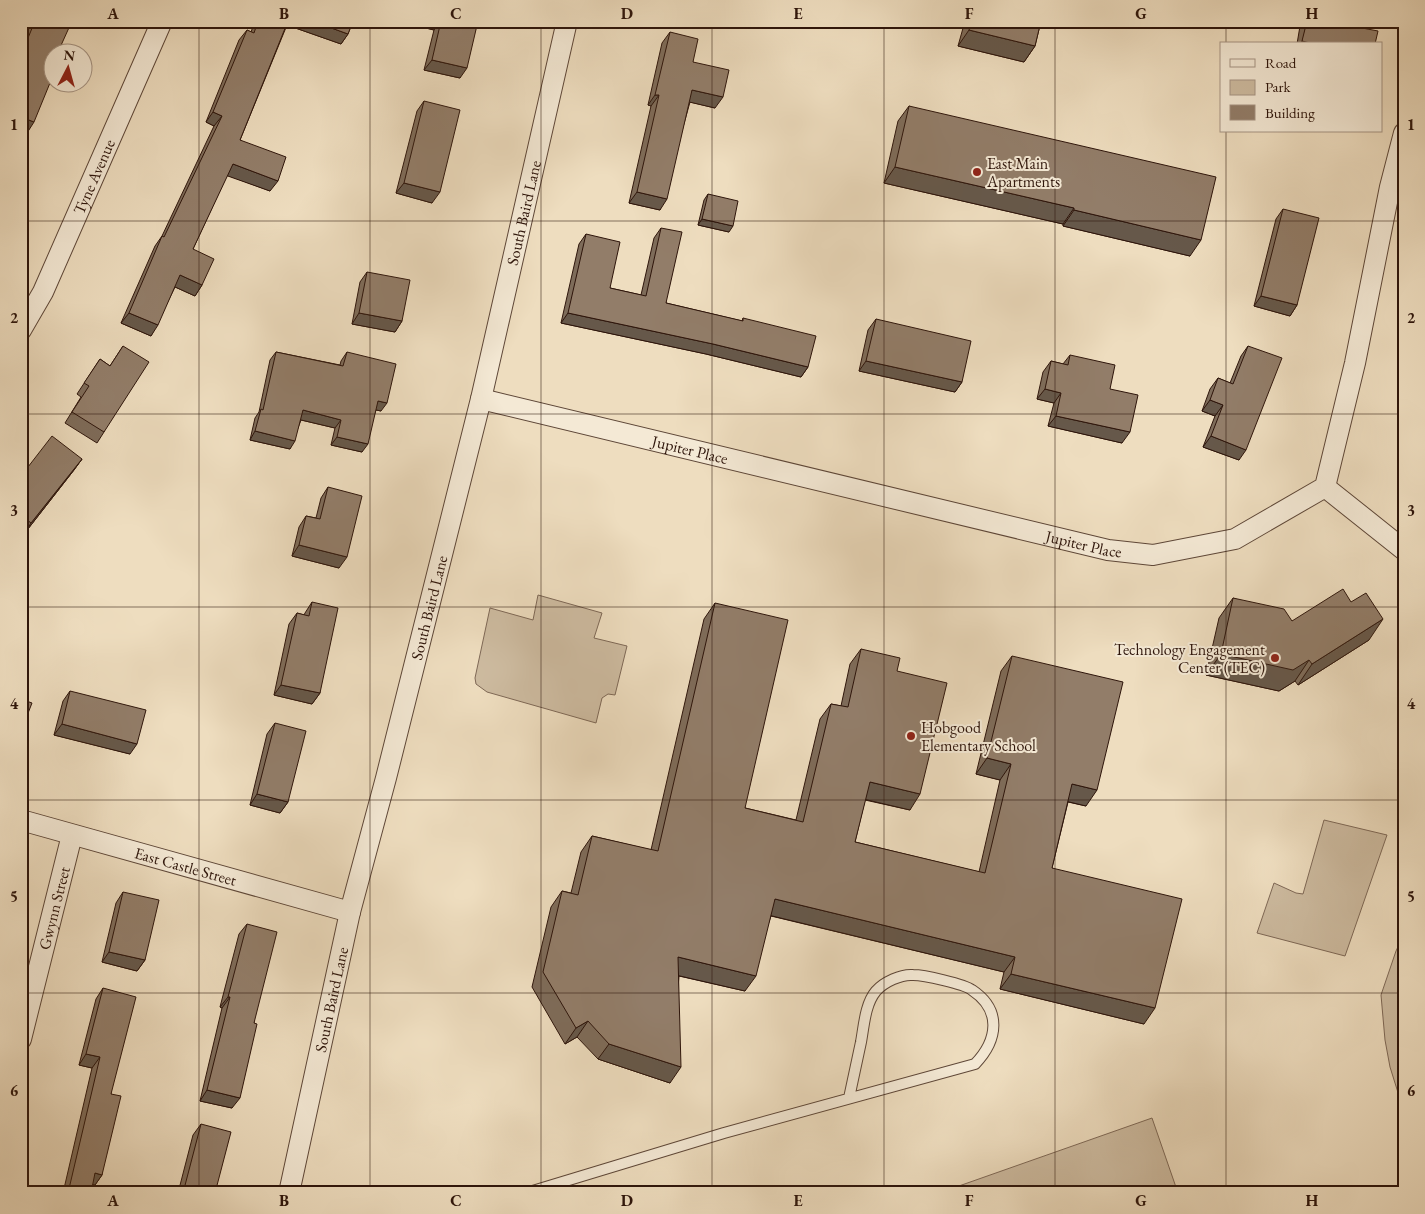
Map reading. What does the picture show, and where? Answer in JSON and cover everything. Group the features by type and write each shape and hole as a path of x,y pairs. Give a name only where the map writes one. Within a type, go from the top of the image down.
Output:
{"street":[{"name":"Tyne Avenue","path":"21,330 43,292 162,21"},
{"name":"South Baird Lane","path":"289,1193 350,912 386,778 481,398 567,21"},
{"path":"1404,133 1390,187 1355,363 1325,487 1404,550"},
{"name":"Jupiter Place","path":"481,398 1108,550 1153,555 1235,539 1325,487"},
{"name":"East Castle Street","path":"21,820 350,912"},
{"name":"Gwynn Street","path":"21,1039 72,835"}],"lane":[{"path":"526,1193 849,1098 975,1064 985,1054 992,1041 994,1024 989,1009 980,996 971,988 912,975 888,981 875,992 868,1008 849,1098"}],"green space":[{"path":"538,595 602,613 594,638 627,646 615,695 608,694 602,698 596,723 487,692 476,684 475,678 490,608 533,620"},
{"path":"1324,820 1387,835 1345,956 1257,933 1274,883 1296,893 1303,894"},
{"path":"1404,934 1404,1098 1400,1099 1390,1067 1385,1040 1381,995"},
{"path":"1152,1118 1178,1193 939,1193"}],"building":[{"path":"35,21 72,21 63,42 42,42 42,92 46,92 34,122 21,117 21,55"},
{"path":"258,21 288,21 240,140 286,157 278,181 233,164 193,249 214,259 202,285 180,275 158,325 129,313 162,236 164,237 222,116 213,112 247,30 254,33"},
{"path":"312,21 353,21 348,34"},
{"path":"441,21 478,21 467,68 432,60"},
{"path":"972,21 1041,21 1035,46 969,30"},
{"path":"1307,21 1358,21 1357,27 1378,31 1375,42 1302,41"},
{"path":"670,32 698,39 693,62 729,70 723,97 692,90 667,199 637,192 659,95 655,95"},
{"path":"424,101 460,110 440,192 404,183"},
{"path":"909,106 1216,177 1201,240 1074,210 1074,208 895,167"},
{"path":"708,194 738,201 733,226 702,219"},
{"path":"1283,209 1319,218 1297,305 1261,296"},
{"path":"661,228 682,232 666,303 743,321 743,318 816,336 808,367 713,344 568,313 586,234 620,242 610,288 646,296"},
{"path":"367,272 410,280 402,321 359,313"},
{"path":"876,319 971,341 962,382 866,361"},
{"path":"123,346 149,362 104,432 72,412 89,386 84,383 100,359 110,366"},
{"path":"1248,346 1282,358 1246,450 1211,436 1223,405 1210,400 1218,378 1233,384"},
{"path":"276,352 343,366 347,352 396,364 387,403 378,401 368,444 337,437 341,420 303,410 295,441 255,431 261,409 263,410"},
{"path":"1070,355 1115,365 1110,389 1138,395 1130,432 1056,416 1061,393 1045,389 1051,361 1068,365"},
{"path":"52,436 82,459 31,523 21,515 21,476"},
{"path":"328,487 362,496 347,557 299,545 306,516 320,519"},
{"path":"1343,589 1351,602 1366,593 1383,619 1312,664 1309,660 1293,670 1221,654 1233,598 1284,609 1292,621"},
{"path":"312,602 338,608 320,693 281,685 297,613 309,616"},
{"name":"Hobgood Elementary School","path":"715,603 788,620 745,808 803,822 831,704 848,707 861,649 900,658 897,671 947,683 920,794 870,782 855,842 985,873 1011,764 987,758 1012,656 1123,682 1097,790 1072,784 1052,868 1182,899 1155,1008 1011,974 1015,957 775,899 756,976 678,957 681,1067 609,1044 588,1021 576,1028 543,972 562,891 578,895 592,836 658,851"},
{"path":"70,691 146,710 137,744 62,724"},
{"path":"21,699 32,703 21,731"},
{"path":"275,723 306,731 288,802 257,794"},
{"path":"123,892 159,900 145,960 109,952"},
{"path":"247,924 277,932 254,1023 257,1024 240,1098 207,1090"},
{"path":"103,988 136,997 111,1094 121,1096 102,1175 95,1173 91,1193 68,1193 100,1057 86,1054"},
{"path":"201,1124 231,1132 215,1193 183,1193"}],"place":[{"name":"East Main Apartments","path":"977,172"},
{"name":"Technology Engagement Center (TEC)","path":"1275,658"},
{"name":"Hobgood Elementary School","path":"911,736"}]}
